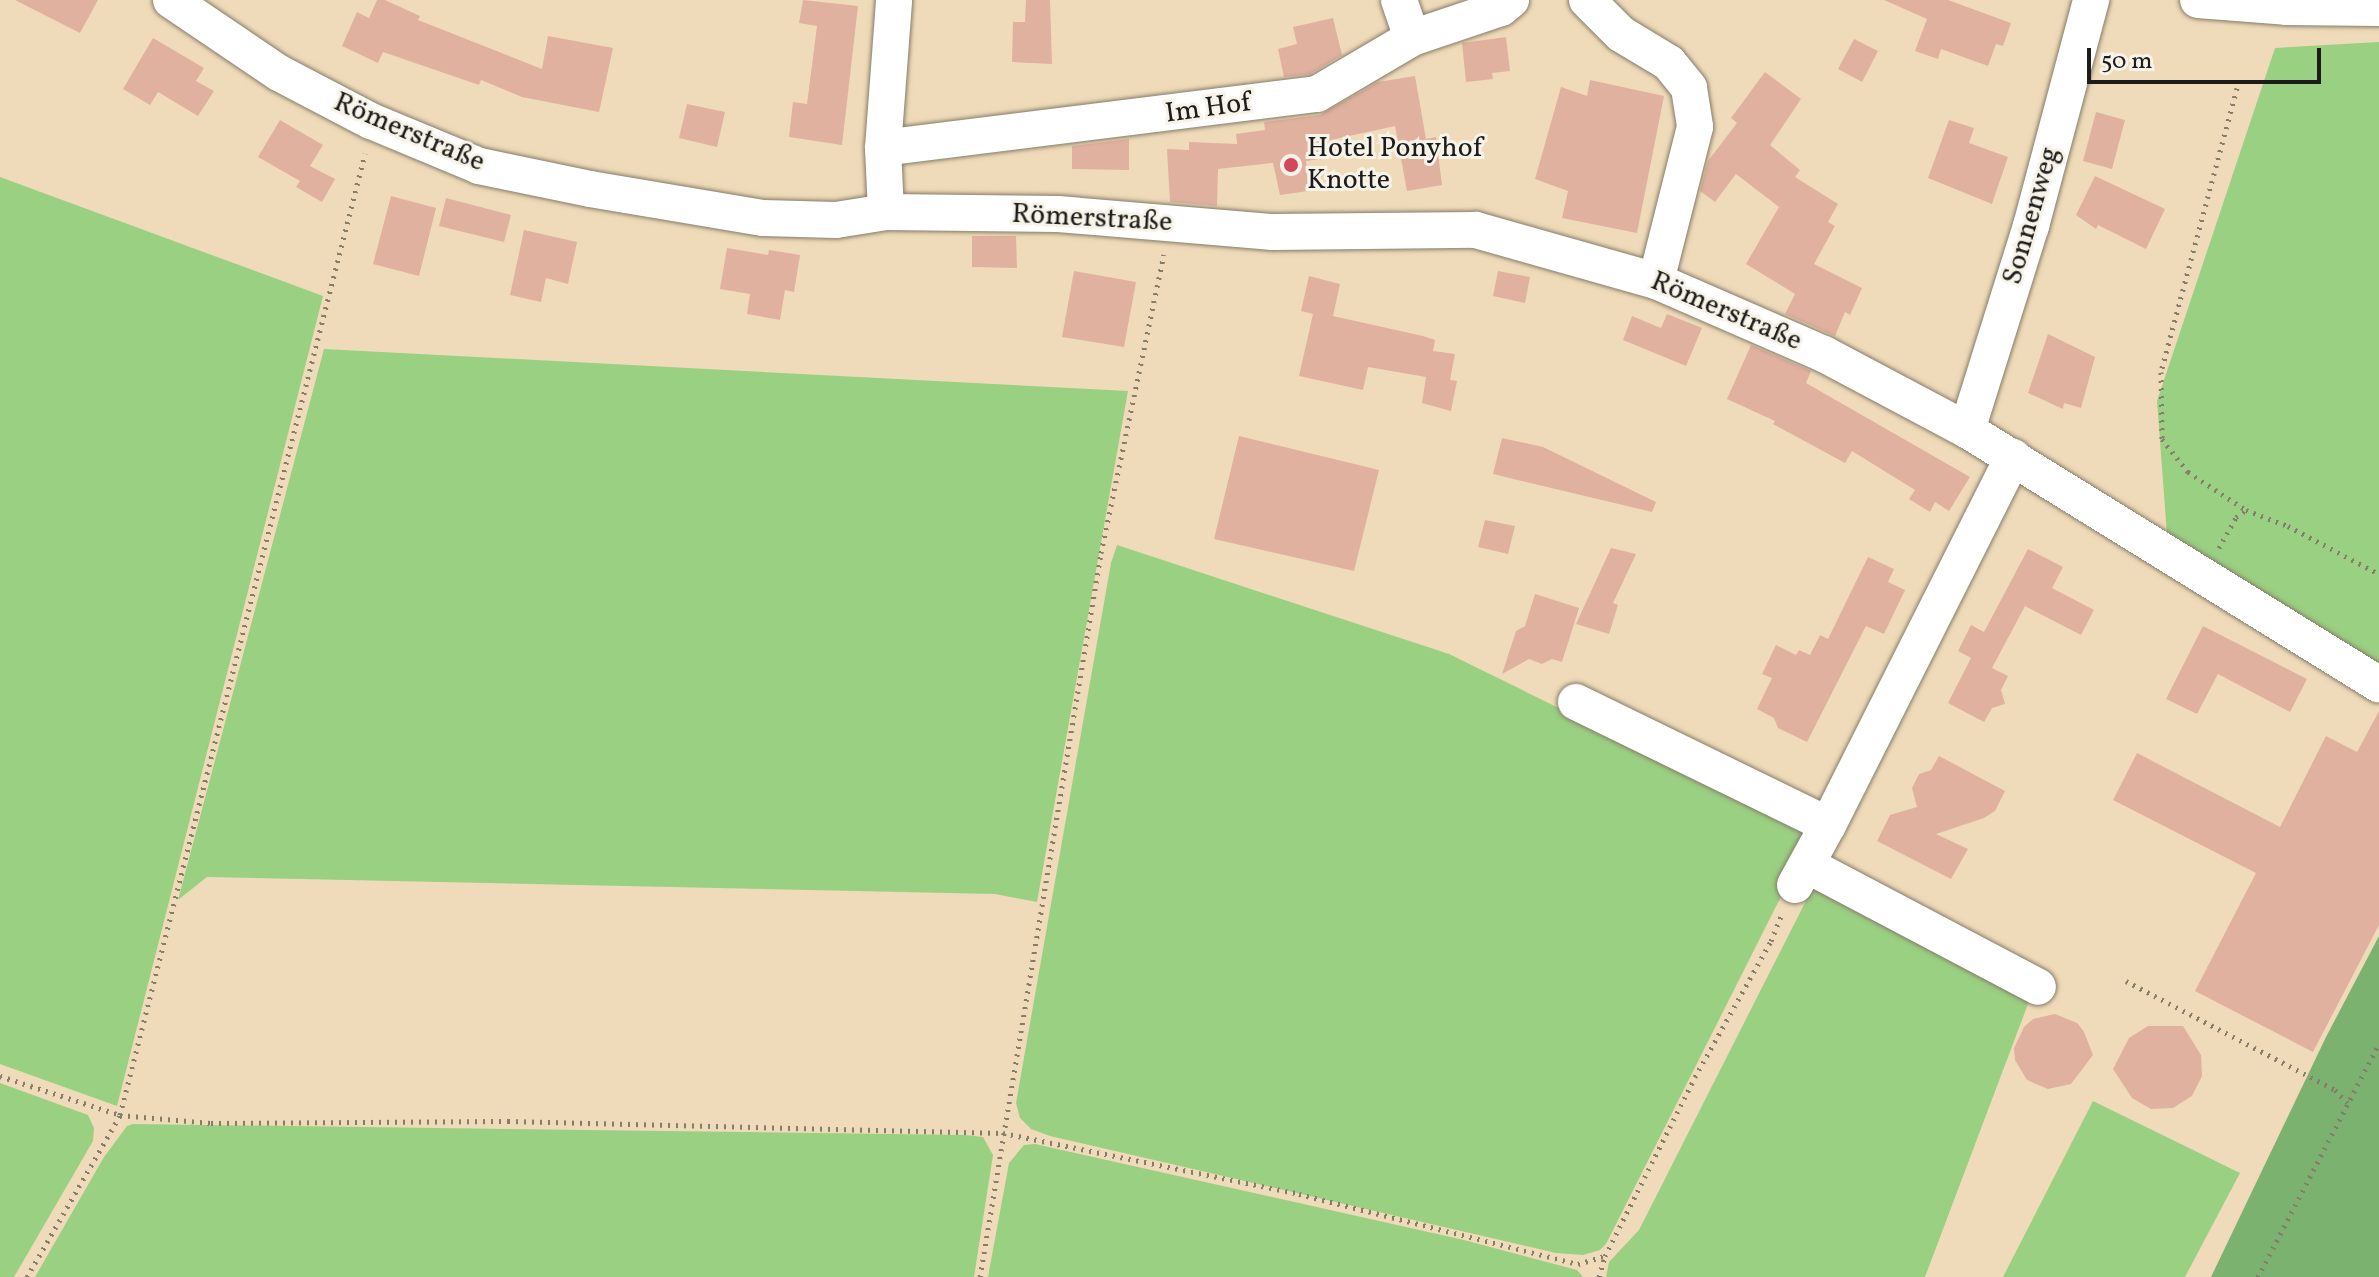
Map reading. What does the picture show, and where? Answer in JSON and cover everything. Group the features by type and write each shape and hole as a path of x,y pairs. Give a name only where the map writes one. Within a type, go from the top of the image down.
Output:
{"street":[{"name":"Römerstraße","path":"171,0 205,11 279,73 378,124 479,166 590,189 763,218 836,220 886,212 1058,214 1273,232 1476,230 1656,281 1824,354 1967,430 2379,684"},
{"path":"886,212 883,148 894,0"},
{"path":"1399,0 1412,38"},
{"name":"Im Hof","path":"883,148 1317,94 1412,38 1501,8 1511,0"},
{"path":"1587,0 1621,34 1669,63 1689,88 1695,127 1656,281"},
{"name":"Sonnenweg","path":"1967,430 2031,226 2091,0"},
{"path":"2198,0 2286,7 2379,8"},
{"path":"2013,457 1801,875 2038,987"},
{"path":"1576,702 1828,825"}],"path":[{"path":"2237,88 2161,372 2162,439 2188,472 2246,510 2288,526 2379,574"},
{"path":"27,1277 120,1115 368,141 378,124"},
{"path":"980,1277 1101,553 1171,222"},
{"path":"2204,577 2236,517 2246,510"},
{"path":"1599,1277 1605,1256 1695,1077 1771,941 1801,875"},
{"path":"2126,981 2335,1090 2348,1103"},
{"path":"2258,1277 2379,1044"},
{"path":"0,1076 120,1115 211,1123 508,1121 1003,1133 1299,1194 1578,1264 1605,1256"}],"green space":[{"path":"2379,42 2379,679 2169,561 2157,401 2275,48"},
{"path":"0,177 323,296 117,1106 0,1064"},
{"path":"324,349 1128,391 1037,902 995,894 207,877 178,900"},
{"path":"1117,545 1449,654 1813,833 1606,1244 1600,1250 1583,1255 1556,1253 1050,1136 1031,1129 1020,1118 1016,1103 1111,563"},
{"path":"1815,883 2031,996 1925,1277 1606,1277 1609,1262 1639,1230"},
{"path":"2379,936 2379,1277 2211,1277 2326,1037"},
{"path":"0,1083 88,1115 94,1128 93,1141 14,1277 0,1277"},
{"path":"2093,1101 2240,1173 2185,1277 2003,1277"},
{"path":"127,1126 965,1135 983,1137 993,1155 974,1277 35,1277 104,1157"},
{"path":"1035,1144 1464,1240 1577,1270 1583,1277 988,1277 1009,1163 1024,1145"}],"building":[{"path":"15,0 98,0 80,33"},
{"path":"377,0 385,0 420,16 418,20 542,69 548,36 613,48 599,112 522,97 481,80 479,85 383,52 378,63 342,46 357,12 369,18"},
{"path":"803,0 858,6 842,145 789,137 793,102 807,104 817,26 799,23"},
{"path":"1026,0 1050,0 1052,64 1012,62 1013,22 1025,22"},
{"path":"1884,0 1948,0 2011,23 2003,46 1996,44 1988,66 1941,49 1938,59 1915,51 1927,19"},
{"path":"1333,18 1342,55 1310,74 1284,77 1278,49 1297,44 1293,27"},
{"path":"1506,37 1510,71 1492,73 1493,79 1466,82 1462,43"},
{"path":"153,38 204,68 196,81 214,91 198,116 158,92 150,105 123,89"},
{"path":"1854,39 1878,51 1862,82 1838,69"},
{"path":"1765,72 1801,99 1770,145 1800,170 1795,177 1838,204 1828,222 1835,226 1814,264 1862,288 1850,315 1845,312 1835,336 1785,314 1795,294 1746,264 1779,207 1736,174 1715,202 1700,191 1708,161 1737,123 1731,118"},
{"path":"1415,76 1426,139 1436,137 1442,185 1407,191 1395,126 1317,143 1319,159 1306,161 1308,191 1280,195 1273,163 1218,169 1217,206 1170,202 1167,149 1189,150 1189,142 1237,144 1236,134 1265,130 1264,122 1320,115 1378,82"},
{"path":"1590,80 1664,96 1637,233 1562,218 1568,191 1535,179 1561,87 1587,96"},
{"path":"687,104 725,112 717,147 679,138"},
{"path":"2096,112 2125,120 2112,169 2083,161"},
{"path":"280,120 323,145 310,166 335,179 322,202 296,187 300,181 258,157"},
{"path":"1949,120 1974,128 1969,143 2008,157 1992,204 1928,178"},
{"path":"1129,139 1129,170 1072,169 1072,146"},
{"path":"2095,176 2165,209 2146,249 2098,225 2096,229 2076,215"},
{"path":"391,196 436,208 419,276 373,264"},
{"path":"446,198 511,215 504,242 439,226"},
{"path":"524,230 577,242 568,284 546,278 541,302 510,295"},
{"path":"972,236 1016,236 1017,268 972,267"},
{"path":"727,248 768,255 769,250 800,255 794,292 785,290 780,320 747,314 750,294 720,289"},
{"path":"1074,271 1136,282 1124,347 1062,337"},
{"path":"1498,271 1530,277 1525,303 1493,296"},
{"path":"1309,276 1340,284 1333,316 1423,336 1435,340 1433,351 1455,354 1450,380 1457,381 1451,411 1422,403 1426,377 1368,367 1363,390 1299,376 1313,314 1301,311"},
{"path":"1667,314 1702,328 1686,366 1623,340 1632,316 1661,328"},
{"path":"2048,334 2095,357 2081,408 2064,403 2063,409 2028,393"},
{"path":"1751,345 1811,371 1806,383 1970,477 1949,511 1935,502 1930,512 1909,499 1915,490 1852,451 1845,463 1773,424 1775,421 1727,399"},
{"path":"1239,436 1379,470 1354,571 1214,539"},
{"path":"1502,438 1543,447 1656,502 1652,512 1493,474"},
{"path":"1485,520 1515,526 1508,554 1478,547"},
{"path":"1611,548 1636,554 1613,603 1618,605 1609,634 1576,624"},
{"path":"2028,549 2063,567 2052,588 2094,610 2081,635 2025,606 1992,668 2008,676 2001,690 2005,704 1992,708 1984,722 1948,703 1971,658 1958,651 1971,625 1984,632"},
{"path":"1868,557 1894,569 1888,582 1905,590 1884,634 1866,626 1807,742 1778,728 1774,718 1757,709 1772,678 1762,674 1776,645 1796,655 1799,650 1810,655 1820,635 1828,639"},
{"path":"1535,594 1579,608 1562,662 1552,659 1542,664 1529,659 1502,674 1516,631 1525,626"},
{"path":"2203,626 2307,679 2290,712 2218,674 2197,714 2166,699"},
{"path":"2379,711 2379,925 2313,1052 2195,991 2256,873 2113,800 2137,753 2280,827 2326,736 2357,752"},
{"path":"1939,756 2005,791 1995,811 1984,818 1936,834 1968,849 1951,879 1877,841 1890,815 1917,807 1912,788 1919,774 1931,770"},
{"path":"2055,1014 2077,1023 2093,1055 2071,1084 2048,1089 2027,1080 2015,1060 2014,1048 2024,1027 2033,1019"},
{"path":"2148,1026 2183,1026 2201,1055 2202,1076 2192,1096 2173,1108 2151,1109 2132,1098 2113,1069 2129,1038"}],"place":[{"name":"Hotel Ponyhof Knotte","path":"1291,165"}]}
